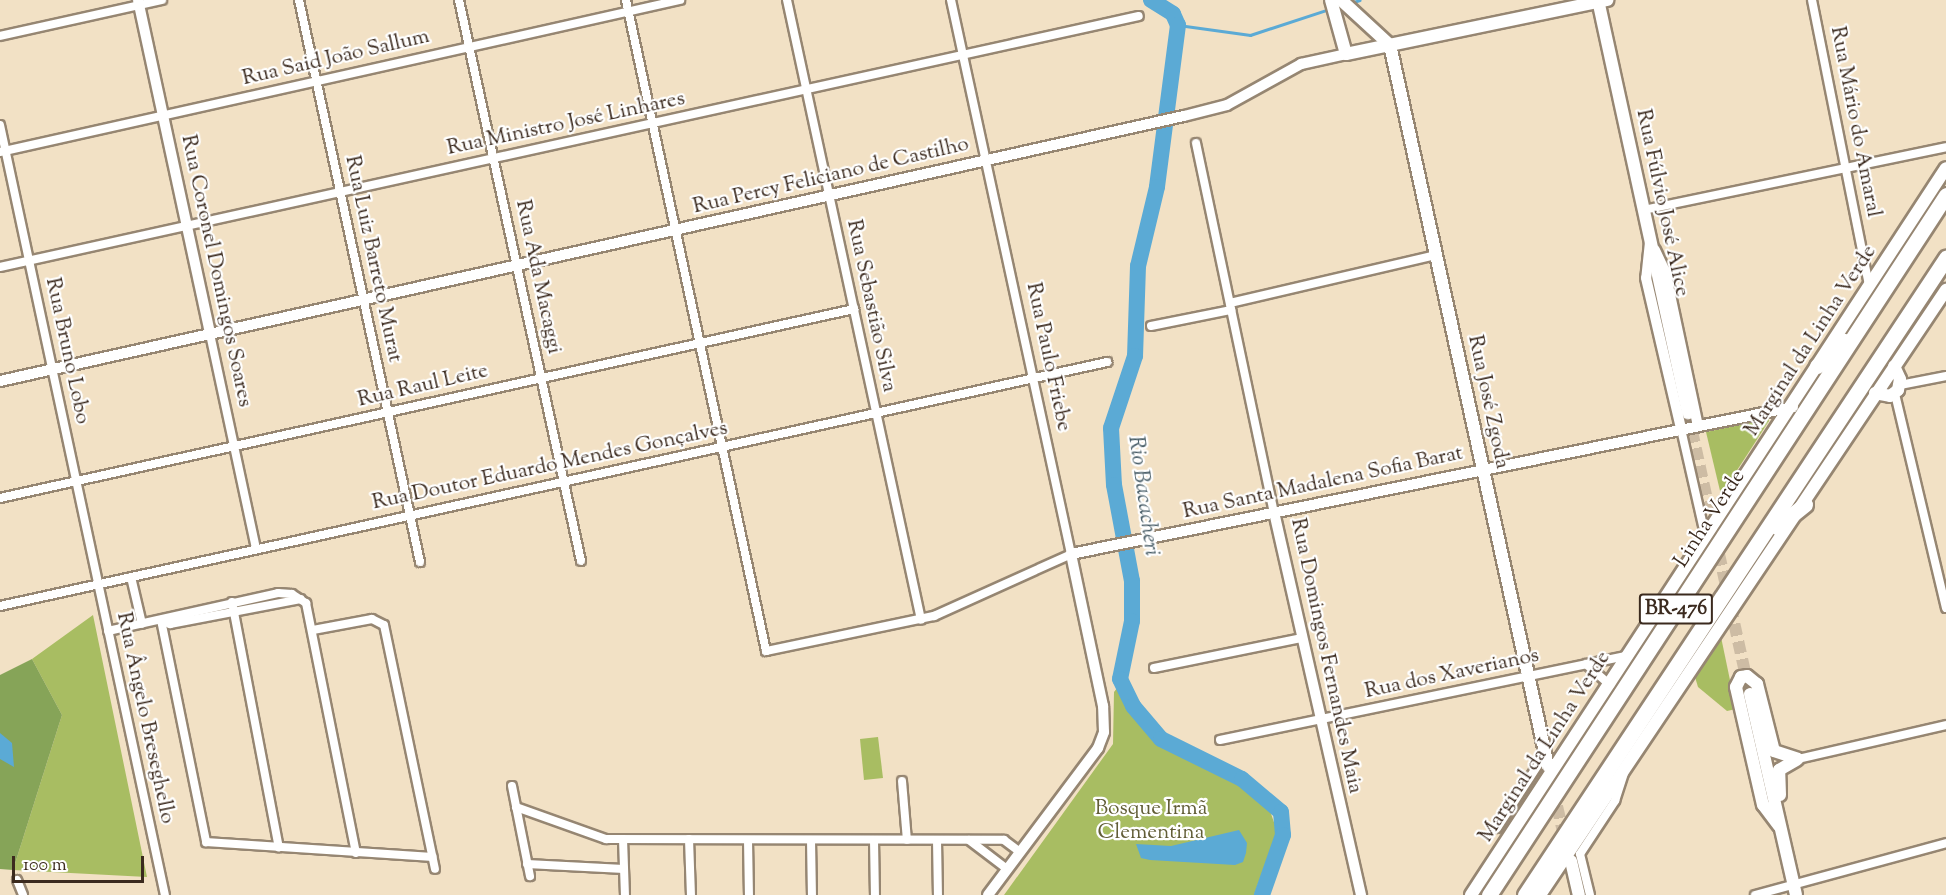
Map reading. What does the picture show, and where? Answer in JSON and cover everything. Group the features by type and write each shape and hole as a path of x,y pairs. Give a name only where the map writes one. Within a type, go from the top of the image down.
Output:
{"highway":[{"name":"Linha Verde","path":"1488,895 1946,195"},
{"name":"BR-476","path":"1525,895 1764,539 1946,258"},
{"path":"1817,366 1863,322"},
{"path":"1764,539 1805,504"}],"main road":[{"path":"1331,0 1346,54 1601,1"},
{"path":"1341,0 1390,45"},
{"name":"Rua Fúlvio José Alice","path":"1601,1 1643,210 1688,413"},
{"name":"Rua José Zgoda","path":"1390,45 1546,760"},
{"name":"Marginal da Linha Verde","path":"1471,895 1793,406 1946,168"},
{"path":"1540,895 1805,504 1875,393 1946,290"},
{"path":"1875,393 1898,389 1894,366"},
{"path":"1779,826 1763,805 1736,687 1742,677 1747,676 1757,684 1774,752 1798,759"},
{"path":"1750,694 1794,890"},
{"path":"1779,826 1778,775 1781,767 1798,759"},
{"path":"1571,861 1579,895"}],"street":[{"path":"0,36 138,3 162,0"},
{"name":"Rua Luiz Barreto Murat","path":"299,0 420,562"},
{"name":"Rua Ada Macaggi","path":"459,0 581,561"},
{"path":"627,0 722,447"},
{"name":"Rua Said João Sallum","path":"3,151 680,0"},
{"name":"Rua Sebastião Silva","path":"787,0 921,620"},
{"name":"Rua Paulo Friebe","path":"951,0 1071,554 1105,723 1098,748 1020,852"},
{"name":"Rua Mário do Amaral","path":"1812,0 1869,286"},
{"name":"Rua Coronel Domingos Soares","path":"138,3 256,549"},
{"name":"Rua Ministro José Linhares","path":"0,267 1139,16"},
{"name":"Rua Percy Feliciano de Castilho","path":"0,381 364,300 432,289 517,266 1184,117 1232,102 1301,64 1346,54"},
{"name":"Rua Bruno Lobo","path":"0,125 3,151 29,261 98,584"},
{"name":"Rua Domingos Fernandes Maia","path":"1196,143 1301,638 1361,895"},
{"path":"1643,210 1946,147"},
{"path":"1650,242 1665,271 1698,426"},
{"path":"1650,242 1646,278 1703,526"},
{"path":"1151,327 1436,255"},
{"name":"Rua Raul Leite","path":"0,498 854,309"},
{"name":"Rua Doutor Eduardo Mendes Gonçalves","path":"0,606 1107,362"},
{"path":"1946,376 1898,389 1946,608"},
{"name":"Rua Santa Madalena Sofia Barat","path":"722,447 766,651 921,620 1071,554 1793,406"},
{"path":"130,577 142,624"},
{"name":"Rua Ângelo Breseghello","path":"98,584 165,895"},
{"path":"108,631 161,620 170,624 233,607 301,599 308,607 313,630 356,853"},
{"path":"233,607 279,848"},
{"path":"313,630 372,619 384,625 435,869"},
{"path":"161,620 204,839 211,844 433,857"},
{"path":"1154,668 1301,638"},
{"name":"Rua dos Xaverianos","path":"1220,740 1629,655"},
{"path":"1586,664 1610,685"},
{"path":"1798,759 1946,725"},
{"path":"1497,828 1546,760"},
{"path":"1590,895 1580,854 1615,801 1628,762"},
{"path":"902,781 907,840"},
{"path":"512,786 530,876"},
{"path":"516,807 606,839 1004,840 1020,852 988,895"},
{"path":"623,839 625,895"},
{"path":"689,840 691,895"},
{"path":"748,840 749,895"},
{"path":"811,840 812,895"},
{"path":"874,840 875,895"},
{"path":"938,840 938,895"},
{"path":"969,840 1007,869"},
{"path":"1755,895 1794,890 1946,843"},
{"path":"527,864 624,868"},
{"path":"16,880 23,895"}],"green space":[{"path":"1769,419 1769,421 1721,495 1706,432"},
{"path":"93,615 147,877 13,870 62,715 32,659"},
{"path":"1721,637 1736,709 1727,711 1698,687 1695,677"},
{"path":"32,659 62,715 13,870 0,869 0,675"},
{"name":"Bosque Irmã Clementina","path":"1121,683 1132,707 1160,740 1236,782 1268,805 1277,831 1254,895 1004,895 1113,744 1114,692"},
{"path":"878,737 883,778 864,780 860,739"}],"water":[{"path":"0,733 12,743 14,767 0,759"},
{"path":"1239,830 1247,843 1246,853 1243,862 1235,865 1150,860 1141,858 1136,844 1171,846"}],"waterway":[{"name":"Rio Bacacheri","path":"1151,0 1173,14 1178,25 1157,187 1138,266 1135,356 1111,428 1114,485 1132,581 1132,621 1120,679 1133,706 1161,739 1242,779 1281,812 1283,835 1262,895"},
{"path":"1350,3 1360,0"},
{"path":"1178,25 1250,35 1329,9"}],"tunnel":[{"path":"1688,413 1750,694"},
{"path":"1553,789 1565,840"}]}
